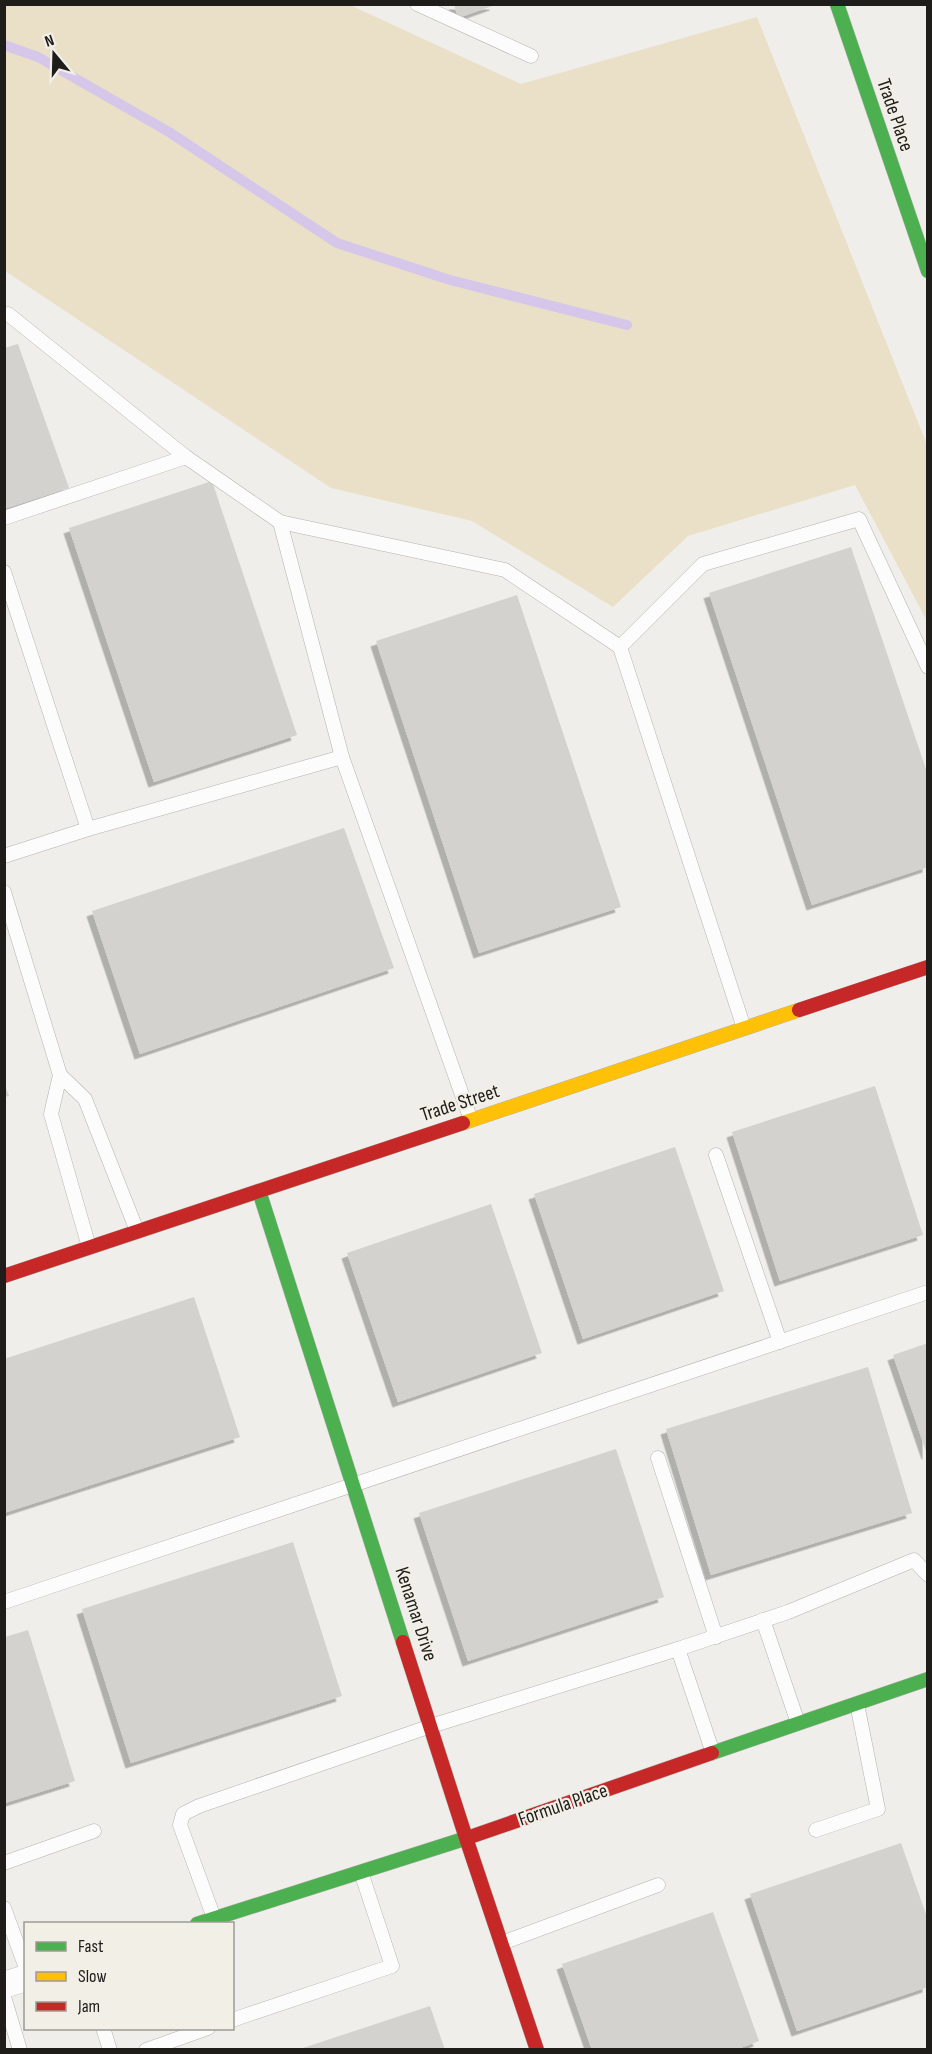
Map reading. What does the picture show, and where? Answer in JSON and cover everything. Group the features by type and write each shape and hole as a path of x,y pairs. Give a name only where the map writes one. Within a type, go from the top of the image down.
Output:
{"street":[{"name":"Trade Place","path":"837,4 927,272"},
{"name":"Trade Street","path":"4,1276 927,967"},
{"name":"Kenamar Drive","path":"259,1191 466,1838 537,2049"},
{"name":"Formula Place","path":"200,1922 466,1838 927,1679"},
{"path":"4,1985 24,1979"}],"lane":[{"path":"417,4 531,56"},
{"path":"4,315 8,314 186,457 280,522 505,570 621,647 744,1028"},
{"path":"4,518 186,457"},
{"path":"621,647 703,564 859,519 927,667"},
{"path":"280,522 342,757 471,1120"},
{"path":"4,572 88,830"},
{"path":"4,856 342,757"},
{"path":"4,892 60,1075 85,1099 137,1231"},
{"path":"60,1075 51,1114 89,1247"},
{"path":"716,1155 780,1342"},
{"path":"4,1602 927,1292"},
{"path":"658,1458 716,1636"},
{"path":"214,1918 180,1825 183,1814 199,1806 431,1726 763,1620 914,1560 927,1575"},
{"path":"763,1620 799,1724"},
{"path":"678,1649 713,1753"},
{"path":"816,1830 878,1809 857,1704"},
{"path":"4,1863 94,1831"},
{"path":"234,2019 392,1966 361,1872"},
{"path":"502,1943 658,1885"},
{"path":"4,1908 24,1963"},
{"path":"4,1997 20,2049"},
{"path":"104,2030 110,2049"},
{"path":"146,2049 202,2030"}],"shaded area":[{"path":"4,5 350,5 521,84 757,17 927,445 927,621 855,485 688,536 613,607 472,521 331,488 5,271"}],"building":[{"path":"454,4 495,4 495,5 458,18"},
{"path":"18,344 69,488 4,509 4,348"},
{"path":"212,481 297,735 154,782 69,528"},
{"path":"851,547 928,775 928,867 812,905 709,593"},
{"path":"517,595 621,907 479,953 376,641"},
{"path":"344,828 394,968 140,1054 92,911"},
{"path":"4,1083 9,1096 4,1097"},
{"path":"875,1086 923,1235 780,1281 732,1132"},
{"path":"675,1147 724,1291 583,1339 534,1194"},
{"path":"491,1204 542,1353 398,1402 347,1253"},
{"path":"194,1297 240,1437 4,1513 4,1359"},
{"path":"928,1343 928,1454 927,1454 893,1355"},
{"path":"868,1367 912,1513 711,1575 666,1429"},
{"path":"616,1449 664,1597 468,1661 419,1513"},
{"path":"293,1542 342,1696 131,1763 82,1609"},
{"path":"28,1630 75,1781 5,1803 5,1637"},
{"path":"901,1843 928,1920 928,1987 797,2031 750,1894"},
{"path":"713,1912 759,2041 735,2050 592,2050 562,1964"},
{"path":"430,2006 445,2050 300,2050 300,2049"}],"waterway":[{"path":"4,45 38,57 169,132 337,243 450,280 627,325"}],"traffic: fast":[{"path":"837,4 928,271"},
{"path":"259,1191 403,1642"},
{"path":"712,1753 928,1679"},
{"path":"203,1922 467,1838"}],"traffic: slow":[{"path":"463,1123 799,1010"}],"traffic: jam":[{"path":"799,1010 928,967"},
{"path":"4,1276 463,1123"},
{"path":"403,1642 537,2050"},
{"path":"467,1838 712,1753"}]}
